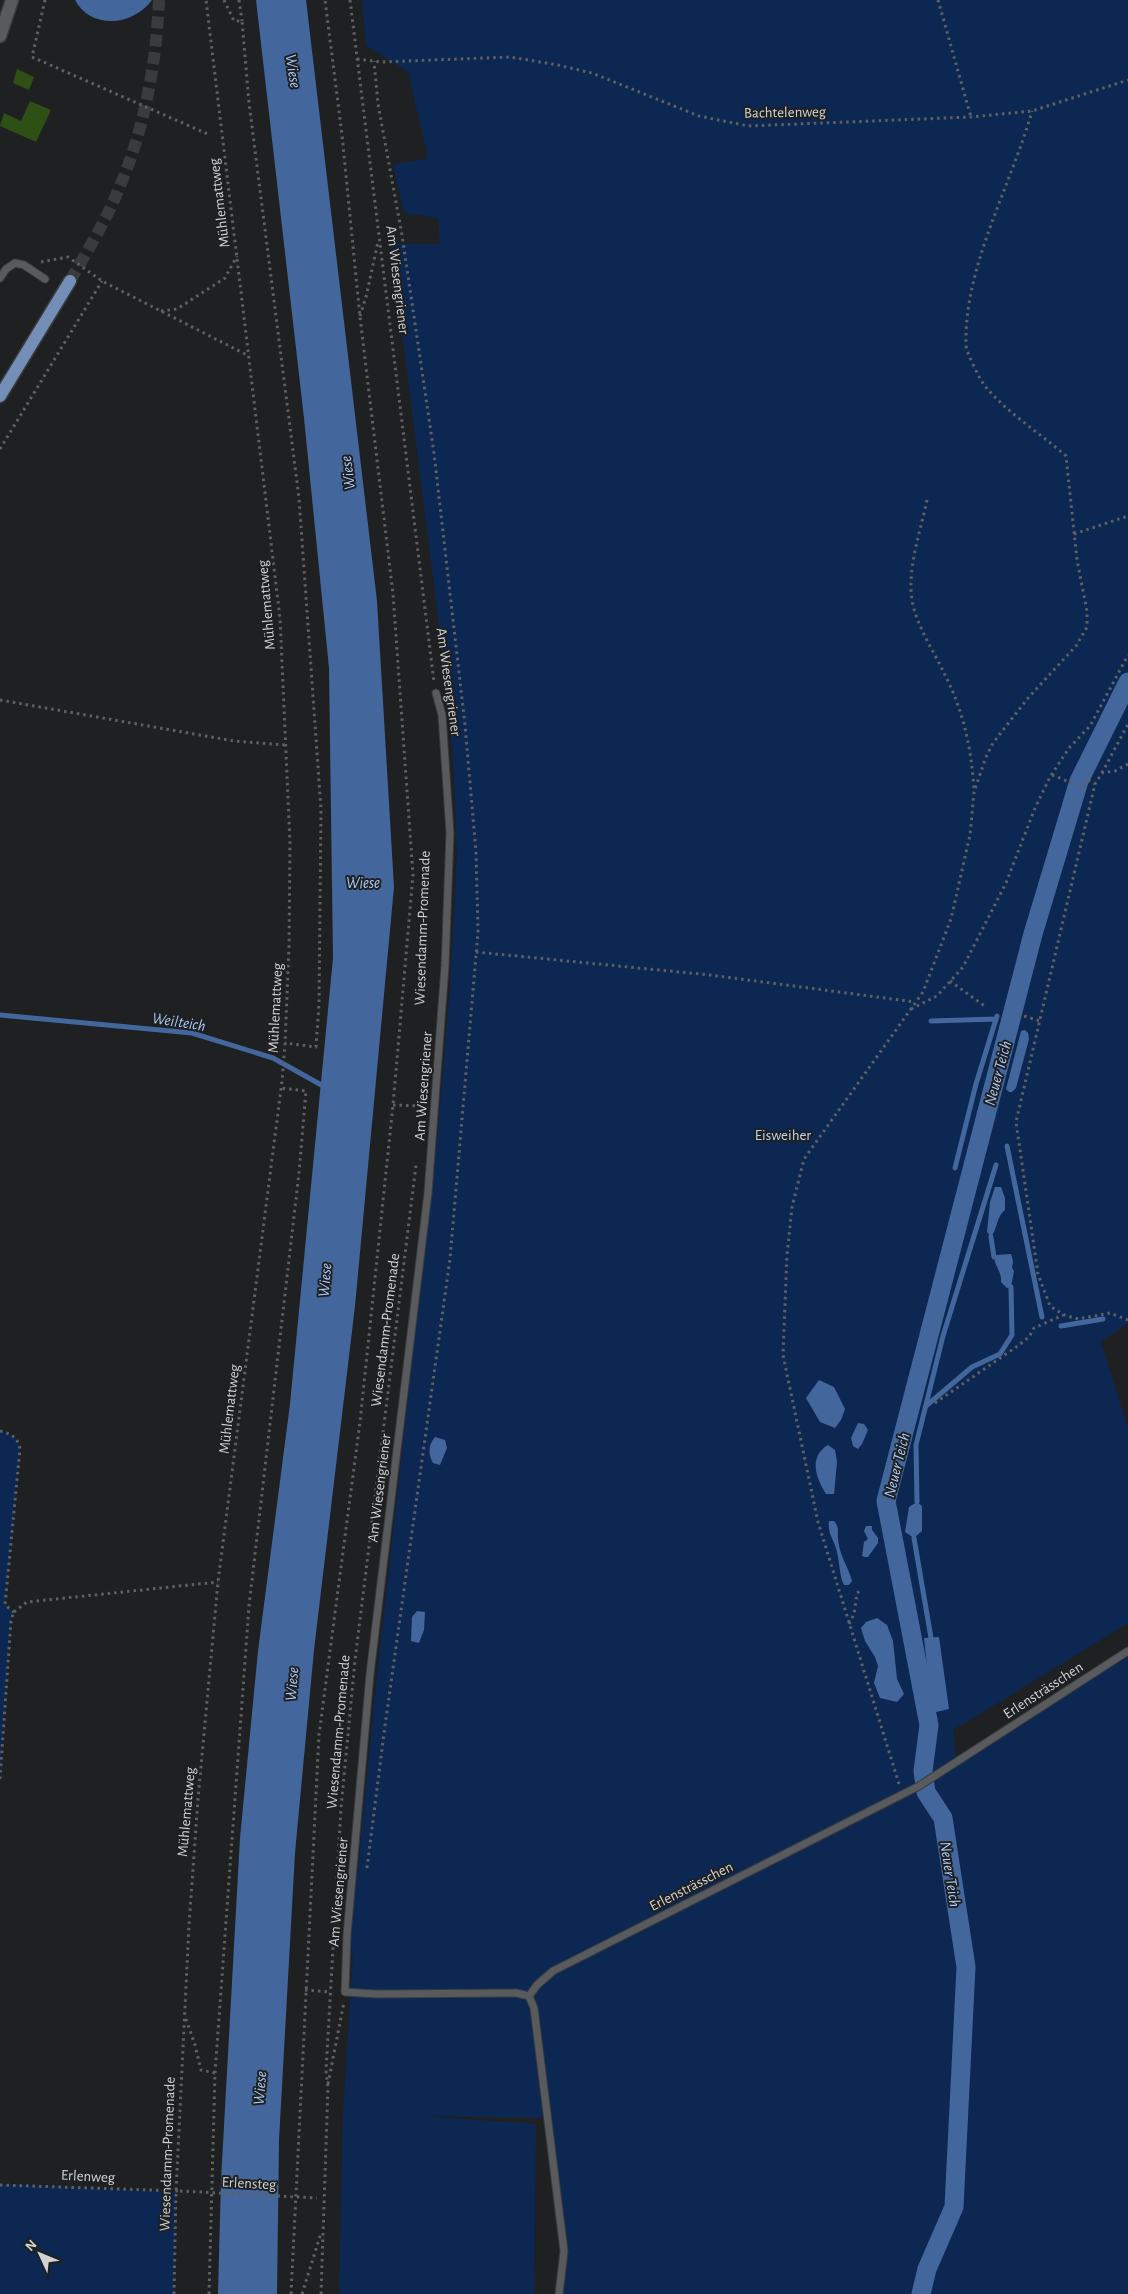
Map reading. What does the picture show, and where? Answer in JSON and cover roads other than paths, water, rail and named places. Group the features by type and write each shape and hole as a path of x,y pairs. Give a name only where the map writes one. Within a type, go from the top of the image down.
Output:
{"main road":[{"path":"0,396 70,281"}],"street":[{"path":"0,36 12,0"}],"lane":[{"path":"0,278 6,269 15,263 24,265 45,278"},
{"name":"Am Wiesengriener","path":"436,693 442,715 450,833 446,966 428,1193 370,1674 347,1935 345,1992 376,1994 516,1993 529,1996"},
{"name":"Erlensträsschen","path":"529,1996 537,1985 553,1971 919,1786 1128,1651"},
{"path":"529,1996 534,2008 564,2251 559,2294"}],"water":[{"path":"75,0 152,0 144,9 134,15 112,21 101,20 91,16 82,10"},
{"name":"Wiese","path":"256,0 306,0 377,601 394,887 355,1306 314,1650 295,1853 279,2140 277,2294 218,2294 221,2180 240,1838 258,1651 290,1404 333,958 329,668 304,418"},
{"path":"1025,1030 1028,1033 1029,1039 1016,1088 1009,1092 1006,1089 1021,1031"},
{"path":"995,1187 1001,1187 1005,1198 1005,1210 1000,1216 991,1237 987,1232 990,1202"},
{"path":"1011,1254 1014,1271 1011,1287 1007,1288 1001,1282 994,1257"},
{"path":"819,1380 834,1387 845,1409 841,1420 835,1428 820,1422 806,1398"},
{"path":"858,1423 864,1424 868,1430 858,1449 853,1446 851,1438"},
{"path":"435,1437 445,1440 447,1448 440,1465 433,1463 430,1456 430,1446"},
{"path":"828,1445 835,1450 837,1462 834,1494 826,1494 819,1481 816,1468 818,1455"},
{"path":"917,1502 922,1506 922,1531 914,1538 905,1532 909,1507"},
{"path":"829,1521 834,1521 837,1526 840,1550 852,1581 849,1585 844,1585 842,1581 836,1548 829,1530"},
{"path":"866,1526 872,1526 872,1530 878,1538 878,1543 868,1557 862,1556 864,1542 868,1539 864,1531"},
{"path":"417,1611 425,1612 424,1630 419,1643 411,1641 412,1617"},
{"path":"877,1618 887,1625 893,1641 897,1679 904,1694 897,1702 880,1698 874,1683 878,1666 865,1641 861,1628 866,1622"},
{"path":"939,1637 949,1709 932,1713 924,1638"}],"waterway":[{"name":"Neuer Teich","path":"921,2294 927,2269 954,2207 966,1967 943,1818 926,1792 923,1771 929,1725 886,1501 1033,934 1079,781 1128,682"},
{"name":"Weilteich","path":"0,1015 192,1033 273,1058 325,1087"},
{"path":"931,1021 996,1019 997,1016"},
{"path":"955,1168 976,1084 996,1019"},
{"path":"1007,1146 1042,1317"},
{"path":"917,1502 916,1445 943,1336 996,1165"},
{"path":"991,1237 994,1257"},
{"path":"926,1406 972,1367 1000,1354 1012,1335 1011,1287"},
{"path":"1061,1326 1103,1319"},
{"path":"914,1538 931,1638"},
{"name":"Neuer Teich","path":"928,1722 932,1713"}],"tunnel":[{"path":"70,281 97,234 129,164 148,95 155,48 159,0"}],"park label":[{"name":"Eisweiher","path":"783,1135"}]}
